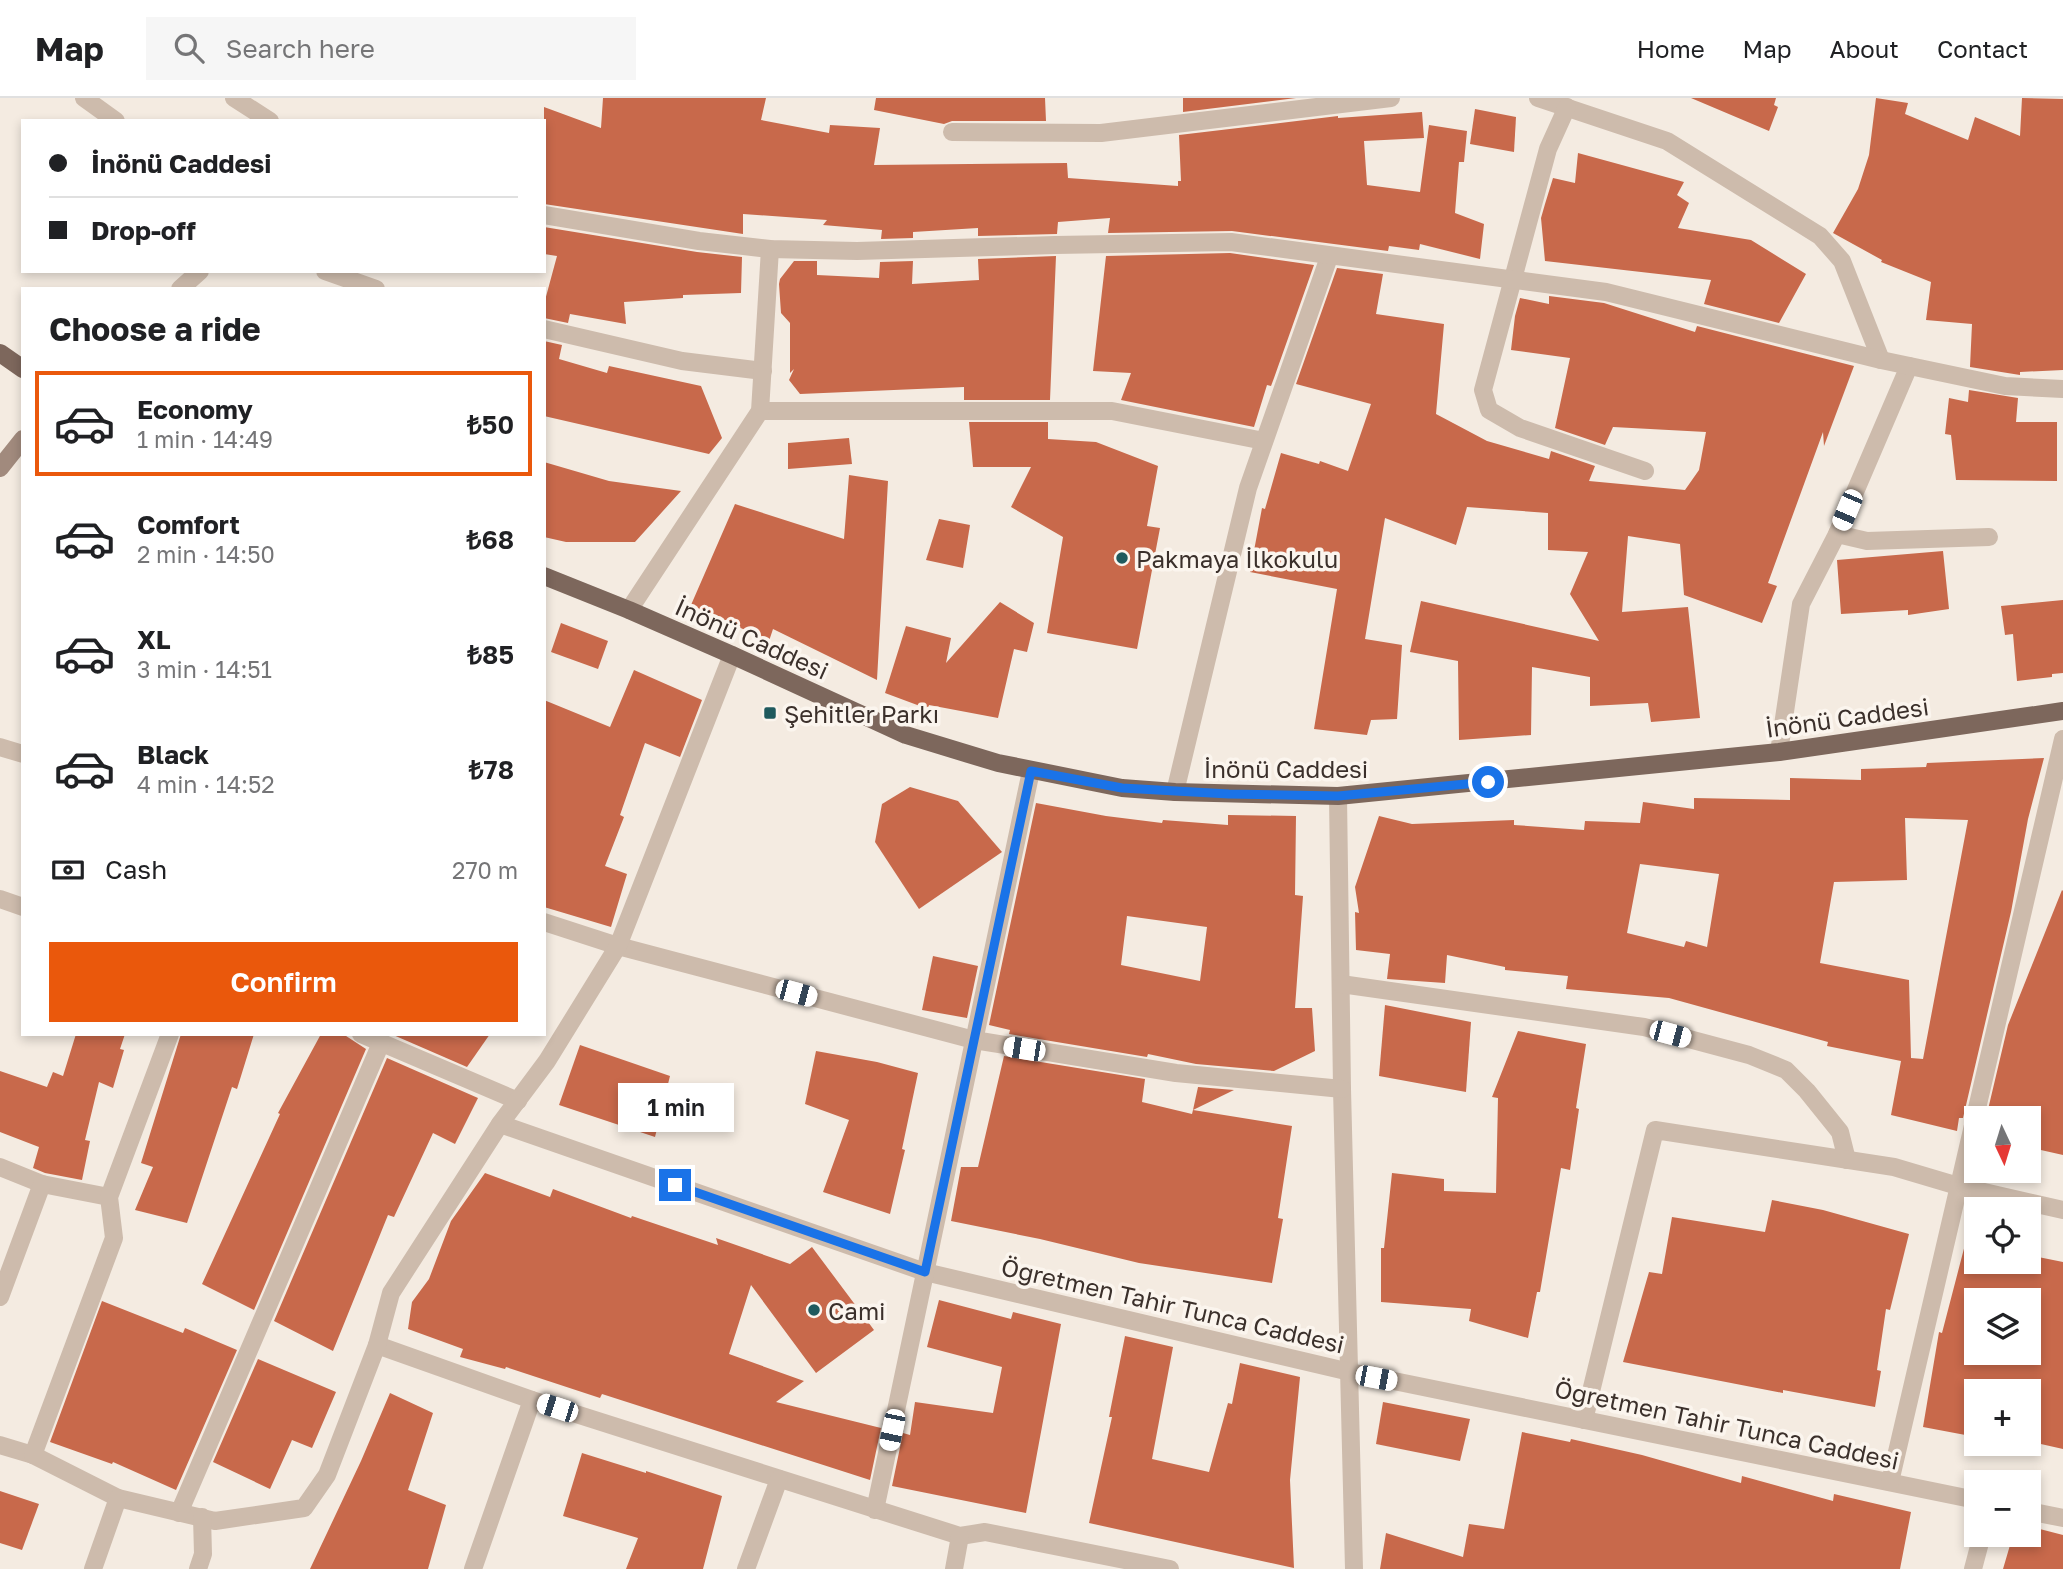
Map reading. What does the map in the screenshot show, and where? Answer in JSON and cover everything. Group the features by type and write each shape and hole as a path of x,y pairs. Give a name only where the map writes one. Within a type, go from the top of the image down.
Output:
{"main road":[{"path":"0,353 21,368"},
{"path":"0,468 21,442"},
{"name":"İnönü Caddesi","path":"546,577 732,655 906,736 948,750 1031,771 1122,788 1338,796 1779,752 2063,711"}],"street":[{"path":"84,98 113,119"},
{"path":"234,98 267,119"},
{"path":"952,132 1101,133 1391,98"},
{"path":"1538,98 1667,141 1821,236 1843,261 1881,360"},
{"path":"1567,107 1548,149 1483,390 1489,410 1520,428 1645,471"},
{"path":"546,215 699,241 771,249 858,251 1055,244 1231,242 1606,292 1909,366 2006,386 2063,389"},
{"path":"629,610 760,411 771,249"},
{"path":"1175,792 1248,488 1329,257"},
{"path":"182,287 198,273"},
{"path":"331,273 370,287"},
{"path":"546,329 682,361 762,370"},
{"path":"1779,752 1801,604 1837,534 1909,366"},
{"path":"760,411 1112,411 1264,442"},
{"path":"1837,534 1867,541 1989,537"},
{"path":"0,1445 33,1455 118,1498 215,1521 304,1508 327,1475 377,1345 391,1293 500,1124 547,1061 618,946 732,655"},
{"path":"1889,1482 2063,739"},
{"path":"0,747 21,753"},
{"path":"875,1510 1031,771"},
{"path":"1338,796 1354,1569"},
{"path":"0,898 21,906"},
{"path":"546,923 618,946 974,1040 1176,1073 1342,1088"},
{"path":"1340,984 1644,1027 1749,1055 1786,1070 1807,1091 1840,1132 1847,1160"},
{"path":"33,1455 114,1238 109,1197 169,1036"},
{"path":"365,1036 518,1101"},
{"path":"179,1513 382,1043"},
{"name":"Öğretmen Tahir Tunca Caddesi","path":"500,1124 925,1272 1350,1372 1964,1498"},
{"path":"1584,1420 1655,1130 1894,1167 1958,1186 2063,1210"},
{"path":"0,1167 42,1184 109,1197"},
{"path":"0,1297 42,1184"},
{"path":"377,1345 532,1400 960,1536 985,1532 1170,1569"},
{"path":"473,1569 532,1400"},
{"path":"746,1569 779,1479"},
{"path":"93,1569 118,1498"},
{"path":"2041,1514 2063,1518"},
{"path":"198,1569 203,1554 202,1517"},
{"path":"954,1569 960,1536"},
{"path":"1973,1569 1979,1547"}],"building":[{"path":"603,98 766,98 761,120 829,133 830,125 880,128 874,165 1067,163 1068,178 1178,186 1178,181 1181,181 1179,135 1338,116 1422,112 1424,138 1364,141 1367,185 1420,192 1429,125 1467,131 1464,162 1459,162 1455,213 1484,224 1480,259 1420,244 1419,250 1389,246 1388,251 1232,231 1108,233 1110,218 1058,222 1057,234 978,236 978,228 913,232 913,238 881,239 882,230 823,225 827,220 743,214 743,234 546,204 544,107 601,128"},
{"path":"876,98 1045,98 1046,121 952,121 944,124 874,110"},
{"path":"1183,98 1296,98 1183,112"},
{"path":"1691,98 1776,98 1774,105 1778,107 1769,131"},
{"path":"1876,98 1908,103 1905,114 1968,140 1975,117 2020,136 2022,98 2063,99 2063,370 2020,372 2020,375 1970,367 1972,324 1926,320 1931,282 1881,262 1882,260 1833,233 1858,189 1869,155"},
{"path":"1475,109 1516,117 1514,152 1470,144"},
{"path":"1578,153 1684,182 1677,195 1689,203 1678,228 1751,240 1806,274 1779,323 1704,304 1711,280 1545,261 1541,218 1545,204 1553,178 1575,183"},
{"path":"546,227 742,257 741,293 683,295 683,298 624,302 626,324 570,314 568,323 546,318 546,297 557,256 546,254"},
{"path":"1230,253 1314,265 1271,386 1267,385 1254,427 1121,400 1131,373 1093,371 1106,256"},
{"path":"1056,256 1050,400 964,400 964,387 800,394 789,380 794,369 790,373 790,323 781,313 779,284 794,261 817,261 817,275 879,278 880,262 913,261 912,284 979,280 978,259"},
{"path":"1337,268 1383,274 1376,314 1444,324 1436,414 1487,441 1549,459 1551,451 1595,466 1589,481 1685,490 1699,470 1706,432 1613,427 1605,445 1555,428 1570,358 1511,350 1520,298 1549,304 1549,296 1604,303 1695,332 1697,326 1854,366 1824,446 1823,432 1768,583 1777,586 1762,623 1684,595 1680,544 1628,536 1622,612 1688,607 1700,718 1651,722 1648,703 1590,706 1590,677 1532,667 1531,735 1459,740 1458,661 1410,652 1421,601 1599,641 1570,594 1588,552 1548,550 1548,513 1467,507 1456,545 1385,518 1365,639 1402,645 1397,719 1371,720 1367,735 1314,729 1337,589 1250,572 1262,508 1265,509 1281,453 1319,464 1320,461 1348,471 1371,404 1296,384"},
{"path":"546,341 562,345 559,359 607,373 609,366 701,386 722,438 709,454 546,416"},
{"path":"1969,390 2018,398 2016,422 2057,422 2057,481 1956,480 1951,435 1945,434 1949,398 1968,402"},
{"path":"969,422 1048,422 1048,439 1096,442 1158,466 1147,526 1160,528 1137,649 1047,633 1063,537 1011,507 1031,467 973,467"},
{"path":"849,438 852,464 788,469 788,443"},
{"path":"546,463 609,481 681,491 635,542 566,542 546,537"},
{"path":"849,475 888,481 877,680 773,629 769,641 691,605 735,504 844,539"},
{"path":"939,519 970,525 963,568 926,560"},
{"path":"1943,551 1949,609 1908,615 1908,610 1841,614 1837,560"},
{"path":"2063,600 2063,673 2017,681 2013,634 2005,635 2001,606"},
{"path":"1000,602 1034,623 1027,652 1014,649 998,718 929,705 928,709 885,693 906,626 951,638 946,663"},
{"path":"561,623 608,641 598,669 551,652"},
{"path":"634,670 702,700 680,757 645,743 620,815 624,817 605,866 627,874 611,927 546,908 546,701 610,727"},
{"path":"2044,758 2028,819 2011,912 1963,1118 1959,1118 1957,1131 1891,1115 1901,1061 1827,1046 1828,1042 1669,998 1566,989 1568,976 1505,970 1505,967 1447,955 1445,983 1387,979 1390,954 1356,950 1355,912 1359,913 1355,887 1379,816 1412,824 1514,820 1514,825 1584,830 1585,821 1640,823 1643,802 1694,809 1694,798 1790,800 1790,778 1861,780 1861,769 1926,767 1927,763","holes":["1905,818 1968,820 1923,1059 1911,1058 1909,980 1820,963 1834,882 1907,880","1640,864 1719,874 1707,947 1686,941 1684,947 1627,933"]},
{"path":"910,787 958,801 1002,852 919,909 875,842 882,804"},
{"path":"1036,803 1162,823 1163,820 1228,825 1228,815 1296,816 1295,895 1303,896 1295,1008 1312,1008 1315,1051 1274,1071 1196,1064 1148,1054 1147,1057 1009,1034 1010,1030 989,1025","holes":["1127,916 1207,927 1200,981 1121,965"]},
{"path":"2062,890 2063,1155 2041,1150 2041,1106 1989,1106 2008,1025"},
{"path":"933,956 978,966 967,1018 922,1010"},
{"path":"1385,1005 1471,1022 1466,1092 1379,1076"},
{"path":"1518,1031 1586,1044 1570,1170 1561,1168 1540,1292 1537,1292 1528,1338 1469,1321 1471,1309 1381,1302 1381,1248 1384,1248 1392,1173 1444,1179 1444,1191 1496,1193 1498,1098 1492,1097"},
{"path":"75,1036 124,1036 120,1049 124,1050 113,1088 99,1082 85,1140 90,1141 82,1180 33,1168 39,1147 0,1132 0,1071 47,1087 53,1072 63,1076"},
{"path":"180,1036 253,1036 237,1089 232,1087 187,1223 135,1210 153,1167 141,1163"},
{"path":"320,1036 346,1036 366,1049 254,1310 202,1284 280,1114 278,1113"},
{"path":"396,1036 489,1036 467,1067"},
{"path":"580,1045 670,1076 655,1137 559,1105"},
{"path":"816,1051 877,1062 918,1073 902,1149 905,1150 890,1214 823,1192 849,1120 805,1104"},
{"path":"1004,1056 1145,1079 1142,1102 1192,1114 1193,1110 1292,1126 1278,1218 1283,1219 1272,1283 1139,1263 951,1221 961,1167 978,1167"},
{"path":"387,1058 478,1098 455,1144 433,1133 394,1217 388,1215 333,1351 274,1321"},
{"path":"1198,1087 1234,1090 1193,1110"},
{"path":"485,1173 550,1197 553,1189 631,1218 632,1216 718,1245 716,1238 790,1264 812,1247 874,1330 816,1373 751,1285 729,1354 804,1381 776,1402 881,1428 870,1480 602,1394 600,1398 506,1367 505,1369 460,1357 463,1349 408,1329 412,1302 429,1279 451,1221"},
{"path":"1772,1200 1823,1210 1909,1234 1890,1310 1886,1309 1877,1370 1881,1371 1875,1407 1783,1390 1783,1393 1623,1362 1649,1272 1662,1274 1672,1217 1765,1232"},
{"path":"1964,1249 1964,1274 2041,1274 2041,1258 2063,1262 2063,1449 2041,1444 2041,1379 1964,1379 1964,1435 1923,1427 1939,1332 1942,1333"},
{"path":"939,1300 1011,1319 1013,1312 1061,1324 1026,1513 892,1486 903,1433 910,1435 915,1402 993,1413 1002,1367 927,1347"},
{"path":"102,1301 183,1333 185,1328 237,1350 176,1490 113,1462 112,1464 50,1442"},
{"path":"1125,1336 1173,1347 1152,1459 1209,1472 1228,1403 1232,1404 1240,1363 1300,1377 1290,1480 1294,1568 1089,1523 1112,1417 1109,1417"},
{"path":"258,1359 336,1392 312,1448 292,1440 270,1489 213,1462"},
{"path":"390,1393 433,1413 408,1490 446,1505 428,1569 310,1569 361,1461"},
{"path":"1383,1402 1470,1419 1460,1461 1376,1444"},
{"path":"1522,1432 1570,1442 1571,1439 1642,1455 1741,1483 1742,1476 1833,1501 1834,1494 1911,1512 1900,1569 1380,1569 1386,1533 1463,1557 1469,1524 1504,1529"},
{"path":"582,1453 722,1496 703,1569 626,1569 638,1538 563,1516"},
{"path":"0,1491 39,1504 22,1550 0,1543"},
{"path":"2041,1529 2063,1535 2063,1569 2003,1569 2009,1547 2041,1547"}],"place":[{"name":"Pakmaya İlkokulu","path":"1122,558"},
{"name":"Şehitler Parkı","path":"770,713"},
{"name":"Cami","path":"814,1310"}],"route":[{"path":"675,1185 925,1272 1031,771 1122,788 1229,794 1338,796 1488,782"}]}
